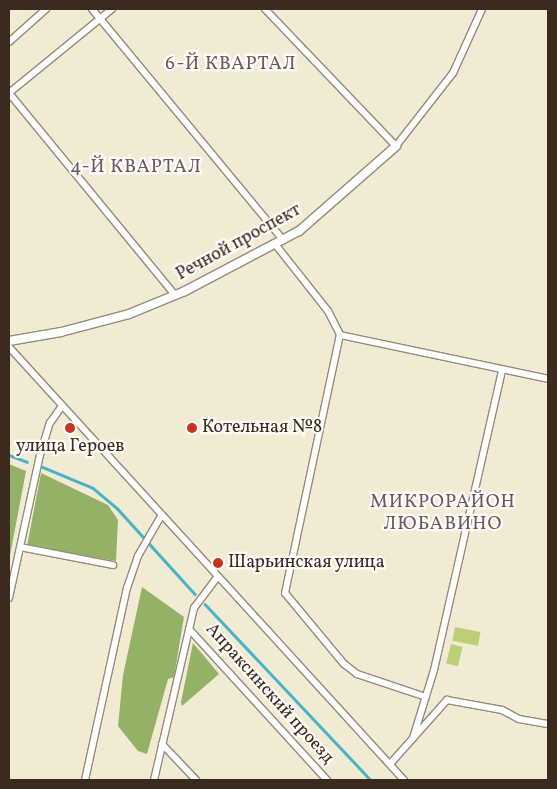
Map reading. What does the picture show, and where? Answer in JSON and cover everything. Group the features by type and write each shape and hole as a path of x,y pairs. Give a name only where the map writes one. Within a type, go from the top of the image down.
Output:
{"street":[{"path":"9,42 46,9"},
{"path":"92,9 279,242 328,311 340,336 284,593 344,664 357,674 426,697"},
{"path":"112,9 9,93 175,295"},
{"path":"265,9 396,146"},
{"name":"Речной проспект","path":"9,341 61,332 129,314 175,295 279,242 330,208 396,146 453,73 482,9"},
{"path":"340,336 415,349 548,379"},
{"path":"9,347 161,516 404,780"},
{"path":"413,738 426,697 502,370"},
{"path":"9,598 40,455 50,423 62,406"},
{"path":"85,780 118,622 144,544 161,516"},
{"path":"20,547 113,565"},
{"path":"154,780 194,608 217,577"},
{"name":"Апраксинский проезд","path":"189,629 328,780"},
{"path":"390,764 442,704 453,699 502,710 520,719 548,724"},
{"path":"162,744 196,780"}],"green space":[{"path":"9,464 26,471 9,561"},
{"path":"41,473 108,505 118,520 116,561 27,546"},
{"path":"142,587 184,617 174,677 168,679 147,754 138,751 118,726 123,675"},
{"path":"455,627 481,632 478,646 452,641"},
{"path":"193,643 219,674 182,706 181,702"},
{"path":"451,644 463,647 458,666 446,663"}],"waterway":[{"path":"9,455 27,462"},
{"path":"40,466 93,488 117,508 195,594"},
{"path":"205,604 371,780"}],"place":[{"name":"улица Героев","path":"70,428"},
{"name":"Котельная №8","path":"192,428"},
{"name":"Шарьинская улица","path":"218,563"}],"district":[{"name":"6-Й КВАРТАЛ","path":"231,65"},
{"name":"4-Й КВАРТАЛ","path":"136,168"},
{"name":"МИКРОРАЙОН ЛЮБАВИНО","path":"443,514"}]}
